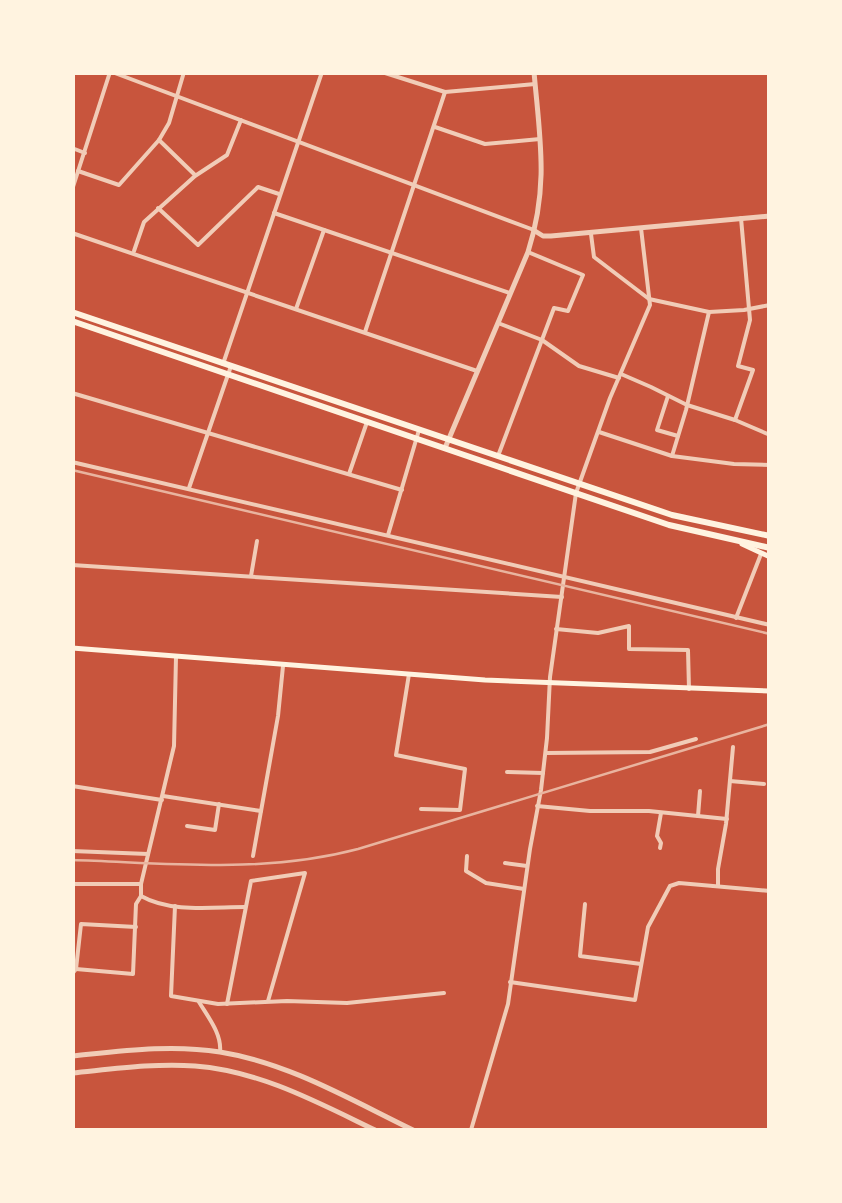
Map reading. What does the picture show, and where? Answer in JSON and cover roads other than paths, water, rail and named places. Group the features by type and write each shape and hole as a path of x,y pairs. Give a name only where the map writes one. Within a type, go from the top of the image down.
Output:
{"highway":[{"path":"72,312 670,525 770,548"},
{"path":"72,321 228,368 368,422 418,434"},
{"path":"447,444 498,456 672,514 770,536"}],"main road":[{"path":"742,544 770,557"},
{"path":"72,648 550,683 770,690"}],"street":[{"path":"72,190 111,72 543,236 770,216"},
{"path":"78,172 119,185 159,140 169,122 184,72"},
{"path":"190,488 247,292 322,72"},
{"path":"447,444 535,230 542,184 534,72"},
{"path":"386,73 446,92 535,84"},
{"path":"366,332 446,92"},
{"path":"133,253 144,222 195,176 227,154 241,120"},
{"path":"435,127 485,144 540,138"},
{"path":"159,140 195,176"},
{"path":"72,148 84,152"},
{"path":"158,208 198,245 258,187 280,194"},
{"path":"274,213 510,293"},
{"path":"735,420 753,370 738,366 750,320 741,218"},
{"path":"471,1130 508,1004 546,753 556,629 576,493 650,306 641,228"},
{"path":"296,310 324,230"},
{"path":"72,232 478,371"},
{"path":"591,232 594,257 649,298 708,312 770,305"},
{"path":"498,456 554,308 568,311 582,276 528,252"},
{"path":"672,456 708,312"},
{"path":"498,322 542,340 579,366 620,376 770,436"},
{"path":"72,393 402,490"},
{"path":"668,396 657,430 678,436"},
{"path":"349,475 368,422"},
{"path":"598,432 672,456 770,465"},
{"path":"388,535 418,434"},
{"path":"72,462 770,625"},
{"path":"251,578 257,541"},
{"path":"736,618 760,554"},
{"path":"72,565 562,597"},
{"path":"556,629 598,633 629,626 629,649 688,650 688,688"},
{"path":"136,928 81,924 74,972 133,974 136,928 136,904 142,896 141,884 174,746 176,657"},
{"path":"253,856 283,666"},
{"path":"409,674 396,754 465,769 460,810 421,808"},
{"path":"546,753 650,752 696,739"},
{"path":"718,886 733,747"},
{"path":"507,772 543,773"},
{"path":"730,780 764,784"},
{"path":"72,786 261,811"},
{"path":"698,818 700,790"},
{"path":"187,826 214,830 218,804"},
{"path":"537,806 727,819"},
{"path":"660,848 656,836 661,812"},
{"path":"72,851 148,854"},
{"path":"467,856 466,870 486,883 524,888"},
{"path":"506,863 527,866"},
{"path":"227,1004 251,881 305,873 268,1001"},
{"path":"72,884 141,884"},
{"path":"510,982 636,1000 648,926 670,886 770,891"},
{"path":"142,896 175,906 246,907"},
{"path":"585,904 580,956 641,964"},
{"path":"175,906 171,996 227,1004 347,1002 444,992"},
{"path":"198,1001 216,1032 220,1052"},
{"path":"72,1056 164,1049 220,1052 302,1076 413,1130"},
{"path":"72,1073 164,1065 217,1068 284,1087 375,1130"}],"railway":[{"path":"72,470 770,634"},
{"path":"72,860 216,865 323,857 770,724"}]}
